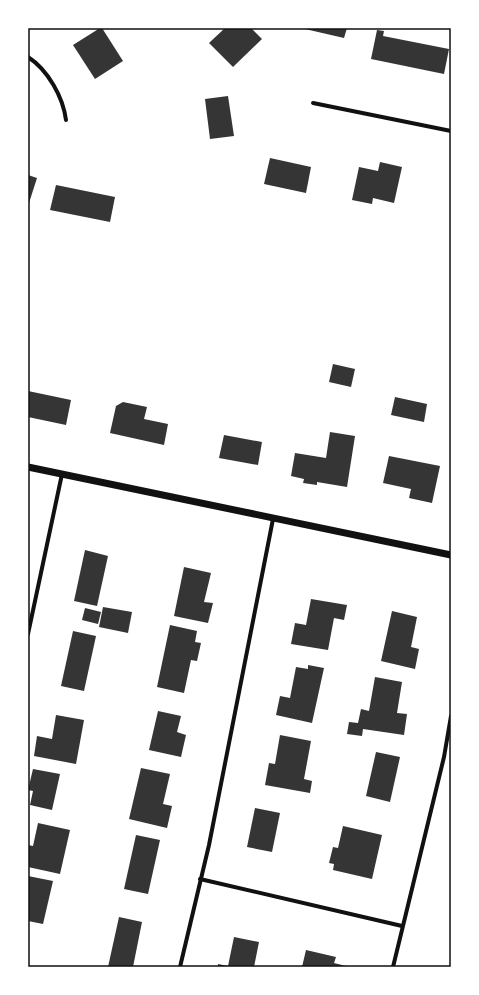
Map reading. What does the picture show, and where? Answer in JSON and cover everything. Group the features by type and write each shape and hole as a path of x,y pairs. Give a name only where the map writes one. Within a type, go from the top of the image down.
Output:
{"street":[{"path":"28,57 45,72 64,106 66,120"},
{"path":"313,103 451,131"},
{"path":"28,467 272,520 451,555"},
{"path":"28,634 62,474"},
{"path":"180,967 209,845 272,520"},
{"path":"393,967 444,757 451,716"},
{"path":"200,879 402,926"}],"building":[{"path":"102,28 123,61 95,79 73,45"},
{"path":"225,28 251,28 262,39 233,67 209,43"},
{"path":"347,28 344,38 305,29"},
{"path":"377,30 384,31 383,36 449,49 444,74 371,59"},
{"path":"228,96 234,136 210,139 205,99"},
{"path":"270,158 311,167 306,193 264,184"},
{"path":"380,162 402,167 394,203 373,198 372,204 352,200 359,167 378,171"},
{"path":"28,175 37,178 29,203 28,203"},
{"path":"56,185 115,197 110,222 50,210"},
{"path":"333,364 355,369 351,387 329,382"},
{"path":"28,391 71,400 66,425 28,417"},
{"path":"395,397 427,404 424,422 391,415"},
{"path":"123,402 147,407 144,419 168,424 164,445 110,433 116,406"},
{"path":"330,432 355,436 347,487 317,482 317,485 303,483 304,479 291,476 295,453 326,458"},
{"path":"224,435 262,442 258,465 219,458"},
{"path":"389,456 440,466 432,503 409,498 411,489 383,483"},
{"path":"85,550 108,556 97,606 74,601"},
{"path":"184,567 211,573 204,602 213,603 208,623 174,616"},
{"path":"311,599 347,605 344,620 334,618 328,650 291,644 295,623 306,625"},
{"path":"103,607 132,612 128,633 99,627"},
{"path":"85,608 101,612 98,624 82,620"},
{"path":"392,611 417,617 411,647 419,649 415,669 381,661"},
{"path":"170,625 197,631 195,642 201,643 197,661 191,660 184,693 157,687"},
{"path":"73,631 96,636 84,691 61,686"},
{"path":"308,665 324,668 312,723 276,715 280,696 290,698 296,667 308,669"},
{"path":"375,677 402,682 397,713 407,714 404,735 363,729 362,736 347,734 349,722 358,723 361,709 369,711"},
{"path":"158,711 181,716 177,732 186,735 181,757 149,750"},
{"path":"56,715 84,720 76,764 34,756 37,736 52,739"},
{"path":"280,735 311,741 304,779 312,781 310,793 265,785 269,763 275,764"},
{"path":"376,752 400,757 390,802 366,796"},
{"path":"141,768 170,774 163,804 172,806 167,828 129,819"},
{"path":"33,769 60,774 52,810 30,805 33,791 28,790"},
{"path":"255,808 280,813 272,852 247,847"},
{"path":"38,823 70,830 60,874 28,867 28,845 33,846"},
{"path":"343,826 382,835 372,879 333,870 334,864 329,863 333,847 338,848"},
{"path":"136,835 160,840 148,894 124,889"},
{"path":"28,876 53,881 43,924 28,921"},
{"path":"119,917 142,922 133,967 108,967"},
{"path":"234,937 259,942 254,967 218,967 218,964 228,966"},
{"path":"306,950 336,957 334,963 350,967 302,967"}]}
